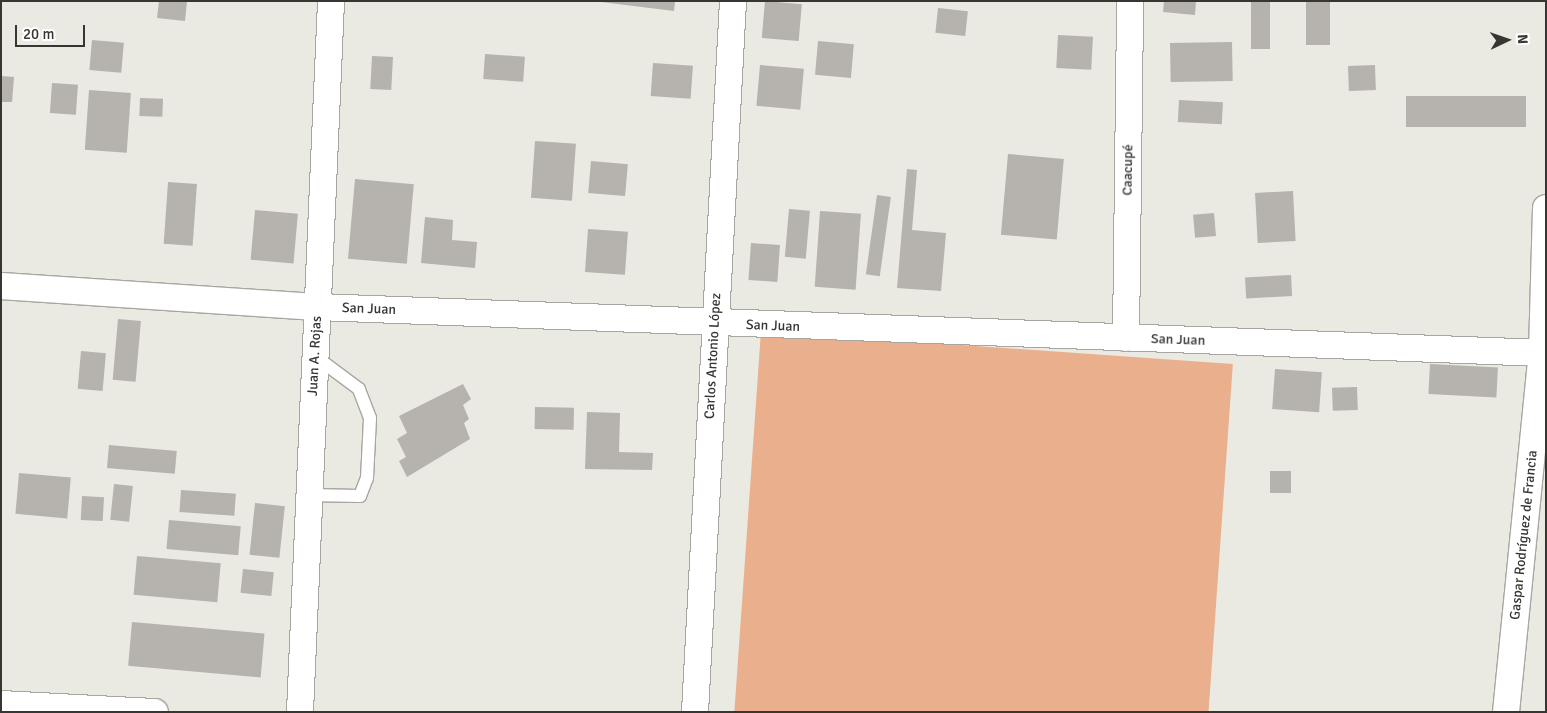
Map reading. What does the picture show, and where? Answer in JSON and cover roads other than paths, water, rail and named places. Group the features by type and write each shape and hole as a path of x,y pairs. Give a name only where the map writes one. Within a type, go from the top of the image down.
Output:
{"street":[{"name":"Juan A. Rojas","path":"300,712 314,355 318,307 331,1"},
{"name":"Carlos Antonio López","path":"696,712 714,324 733,1"},
{"name":"Caacupé","path":"1126,338 1130,1"},
{"name":"Gaspar Rodríguez de Francia","path":"1506,712 1544,352 1546,208"},
{"name":"San Juan","path":"1,286 318,307 714,324 1544,352"},
{"path":"1,704 155,712"}],"lane":[{"path":"309,495 360,496 367,478 370,418 359,389 314,355"}]}
